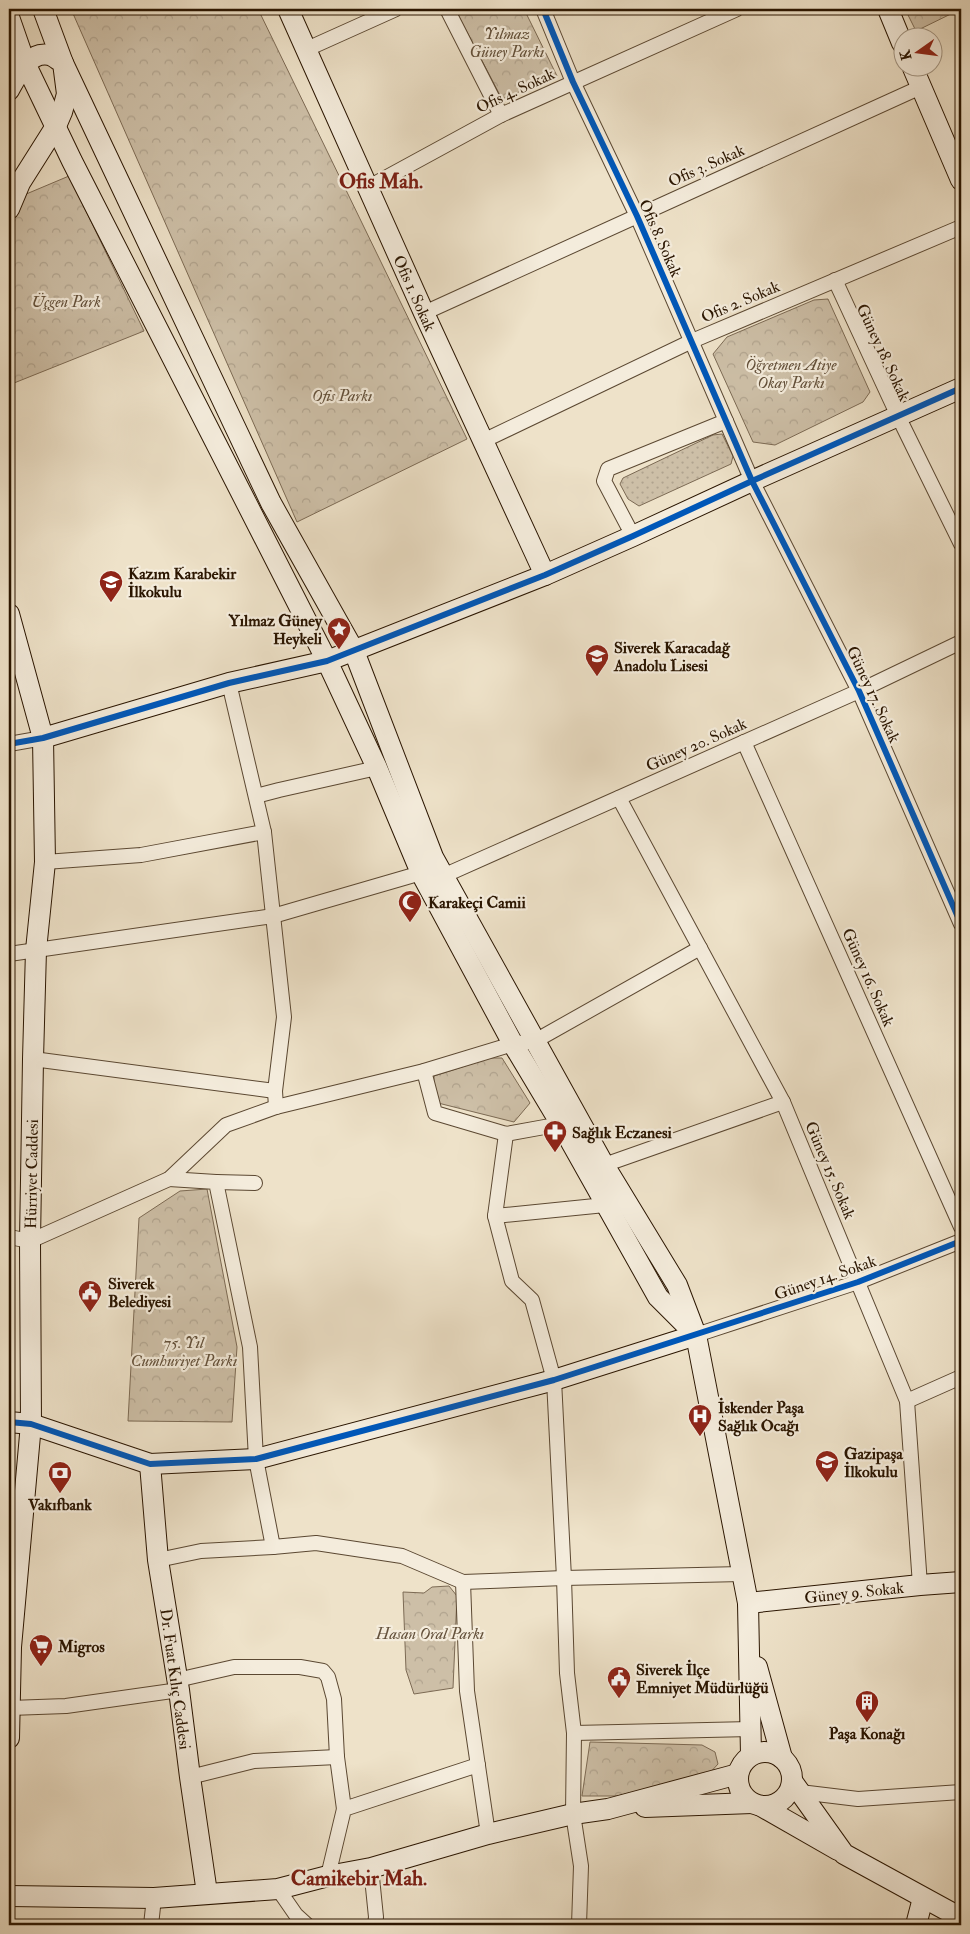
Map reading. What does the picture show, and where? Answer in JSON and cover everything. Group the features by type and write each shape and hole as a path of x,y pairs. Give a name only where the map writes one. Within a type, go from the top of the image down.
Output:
{"main road":[{"path":"43,9 63,63 270,503 354,650 433,857 604,1165 677,1285 696,1335 748,1603 751,1755"},
{"name":"Ofis 1. Sokak","path":"288,9 482,441 546,575"},
{"path":"888,9 896,28"},
{"path":"9,17 25,63 72,161 327,661 377,768 422,873 513,1044 561,1124 658,1297 696,1335"},
{"path":"9,90 25,63 39,56 50,55 63,63"},
{"path":"9,208 20,183 56,126 67,94 63,63"},
{"path":"917,78 961,180"},
{"path":"43,738 229,683 327,661 546,575 961,388"},
{"name":"Hürriyet Caddesi","path":"9,614 43,738 45,862 36,950 33,1059 30,1241 31,1424 10,1647 9,1738"},
{"path":"9,1422 31,1424 150,1464 256,1459 554,1380 696,1335"},
{"name":"Dr. Fuat Kılıç Caddesi","path":"150,1464 158,1560 208,1892"},
{"name":"Güney 9. Sokak","path":"748,1603 961,1582"},
{"path":"748,1634 782,1758"},
{"path":"844,1854 796,1786 787,1763 782,1758 767,1752 751,1755 740,1767 738,1774 740,1790 745,1798 756,1805 923,1898 961,1918"},
{"path":"608,1809 738,1774"},
{"path":"9,1896 154,1898 208,1892 278,1889 328,1876 371,1868 488,1834 573,1814 608,1809 770,1806 778,1803 790,1789 796,1786"},
{"path":"916,1925 923,1898"}],"street":[{"path":"307,48 396,9"},
{"path":"447,9 501,115"},
{"name":"Ofis 8. Sokak","path":"543,9 573,82 637,216 752,481"},
{"name":"Ofis 4. Sokak","path":"367,188 501,115 736,9"},
{"name":"Ofis 3. Sokak","path":"424,313 921,87"},
{"name":"Ofis 2. Sokak","path":"482,441 692,341 961,227"},
{"name":"Güney 18. Sokak","path":"835,280 898,416 961,544"},
{"path":"633,536 604,481 608,469 726,421"},
{"name":"Güney 17. Sokak","path":"752,481 859,691 961,924"},
{"name":"Güney 20. Sokak","path":"443,876 859,691 961,642"},
{"path":"229,683 264,832 284,1017 275,1091 276,1107"},
{"path":"9,744 43,738"},
{"name":"Güney 16. Sokak","path":"744,742 961,1227"},
{"path":"256,796 377,768"},
{"name":"Güney 15. Sokak","path":"619,798 783,1102 907,1401 920,1585"},
{"path":"45,862 141,855 264,832"},
{"path":"9,954 273,916 422,873"},
{"path":"9,1237 30,1241 170,1180 226,1125 276,1107 424,1071 513,1044 535,1041 700,948"},
{"path":"33,1059 275,1091"},
{"path":"424,1071 435,1113 506,1134 561,1124"},
{"path":"604,1165 783,1102"},
{"path":"506,1134 495,1216 512,1280 532,1300 554,1380 567,1673 574,1733 573,1814 581,1866 579,1925"},
{"path":"170,1180 255,1183"},
{"path":"216,1182 250,1347 256,1459 273,1547"},
{"path":"495,1216 605,1205"},
{"name":"Güney 14. Sokak","path":"696,1335 858,1282 961,1241"},
{"path":"907,1401 961,1377"},
{"path":"158,1560 201,1551 316,1543 402,1556 463,1582 742,1574"},
{"path":"463,1582 467,1691 488,1834"},
{"path":"10,1708 66,1706 178,1685 234,1667 300,1667 323,1671 328,1677 334,1699 337,1757 344,1809 328,1876"},
{"path":"574,1733 751,1729"},
{"path":"190,1777 254,1761 337,1757"},
{"path":"344,1809 478,1765"},
{"path":"796,1786 858,1799 961,1792"},
{"path":"371,1868 376,1917 374,1925"},
{"path":"278,1889 296,1915 307,1925"},
{"path":"151,1925 154,1898"}],"green space":[{"name":"Ofis Parkı","path":"71,9 258,9 467,439 297,522"},
{"name":"Yılmaz Güney Parkı","path":"455,9 524,9 557,76 502,99"},
{"path":"905,9 961,9 922,28 914,28"},
{"name":"Üçgen Park","path":"69,176 144,331 9,385 9,210 12,200"},
{"name":"Öğretmen Atiye Okay Parkı","path":"828,299 870,392 863,402 775,445 753,442 713,354 727,337 814,300"},
{"path":"722,434 733,456 731,464 639,506 628,499 620,484 623,478 713,435"},
{"path":"490,1058 502,1058 530,1103 514,1122 434,1102 434,1076"},
{"name":"75. Yıl Cumhuriyet Parkı","path":"207,1189 237,1347 232,1422 128,1421 139,1218 180,1191"},
{"name":"Hasan Oral Parkı","path":"449,1586 457,1596 453,1688 414,1694 406,1670 403,1592 424,1593 432,1587"},
{"path":"590,1742 702,1745 715,1752 718,1764 707,1776 617,1796 582,1796"}],"cycle path":[{"path":"543,9 573,82 637,216 752,481 859,691 961,924"},
{"path":"9,744 43,738 229,683 327,661 545,575 961,388"},
{"path":"9,1422 31,1424 150,1464 256,1459 554,1380 858,1282 961,1241"}],"place":[{"name":"Kazım Karabekir İlkokulu","path":"111,603"},
{"name":"Yılmaz Güney Heykeli","path":"339,650"},
{"name":"Siverek Karacadağ Anadolu Lisesi","path":"597,677"},
{"name":"Karakeçi Camii","path":"410,923"},
{"name":"Sağlık Eczanesi","path":"555,1153"},
{"name":"Siverek Belediyesi","path":"90,1313"},
{"name":"İskender Paşa Sağlık Ocağı","path":"700,1437"},
{"name":"Gazipaşa İlkokulu","path":"827,1483"},
{"name":"Vakıfbank","path":"60,1494"},
{"name":"Migros","path":"41,1667"},
{"name":"Siverek İlçe Emniyet Müdürlüğü","path":"619,1699"},
{"name":"Paşa Konağı","path":"867,1723"}],"district":[{"name":"Ofis Mah.","path":"381,181"},
{"name":"Camikebir Mah.","path":"359,1878"}]}
